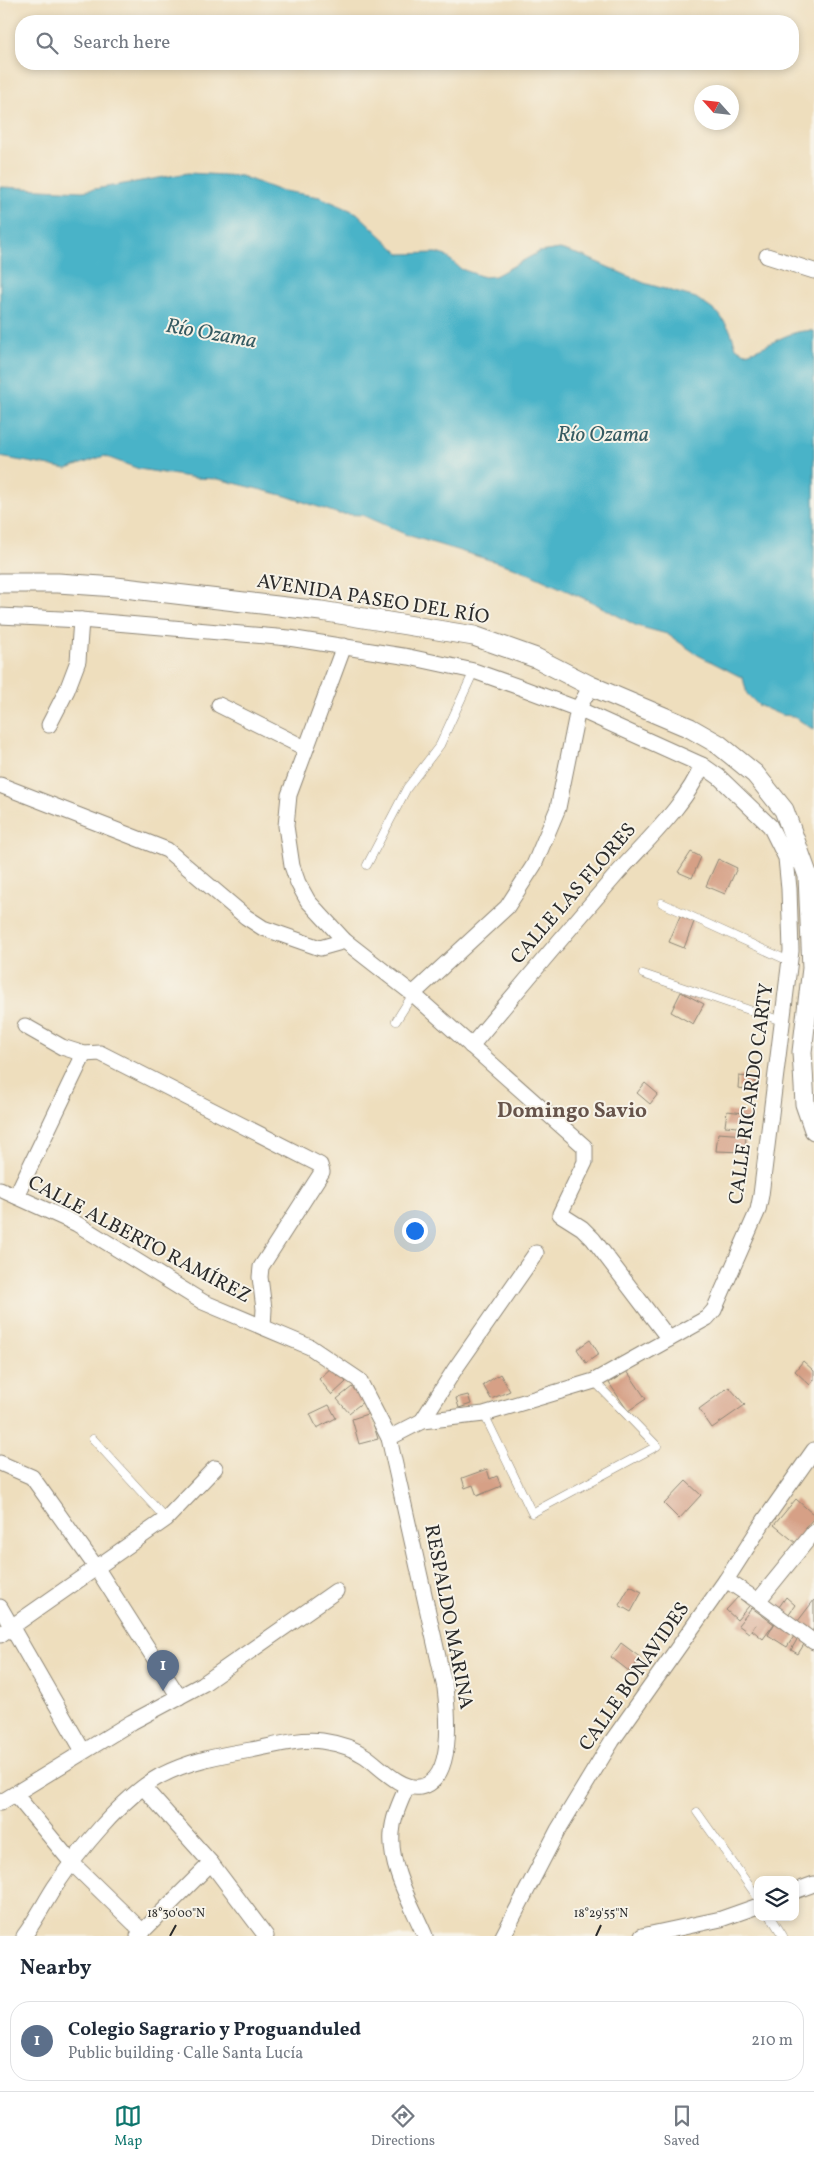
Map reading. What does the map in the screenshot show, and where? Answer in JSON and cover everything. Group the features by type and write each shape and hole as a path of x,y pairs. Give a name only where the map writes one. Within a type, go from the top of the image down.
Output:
{"street":[{"path":"767,256 814,271"},
{"name":"AVENIDA PASEO DEL RÍO","path":"0,583 116,587 321,611 474,636 536,658 591,686 690,728 718,744 755,774 784,810 808,876 812,968 802,1052 805,1104 814,1130"},
{"path":"0,616 81,620 289,638 344,646 474,671 578,709 702,765"},
{"path":"49,725 76,668 81,620"},
{"path":"344,646 289,795 286,826 292,866 298,883 308,901 346,941 413,994 585,1147 585,1162 560,1214 582,1228 593,1239 669,1339"},
{"path":"413,994 507,907 534,865 558,808 578,709 591,686"},
{"path":"219,704 305,748"},
{"name":"CALLE RICARDO CARTY","path":"389,1438 422,1421 484,1414 594,1381 707,1318 714,1310 758,1210 774,1103 790,962 790,889 786,858 770,826 719,777 702,765"},
{"name":"CALLE LAS FLORES","path":"471,1046 679,803 696,781 702,765"},
{"path":"0,785 167,850 246,917 263,928 320,948 346,941"},
{"path":"25,1026 62,1047 84,1054 100,1053 320,1165 322,1172 261,1267 260,1277 264,1309 263,1327"},
{"path":"16,1196 84,1054"},
{"name":"CALLE ALBERTO RAMÍREZ","path":"0,1189 77,1224 203,1302 310,1347 359,1380 389,1438"},
{"path":"422,1421 536,1252"},
{"name":"RESPALDO MARINA","path":"389,1438 445,1688 449,1720 446,1757 438,1772 430,1782 420,1786 408,1786"},
{"name":"CALLE BONAVIDES","path":"503,1936 558,1830 612,1741 726,1580 764,1521 814,1450"},
{"path":"0,1463 32,1477 96,1567 179,1697"},
{"path":"6,1631 166,1519 215,1468"},
{"path":"758,1601 814,1532"},
{"path":"726,1580 814,1642"},
{"path":"0,1803 83,1751 204,1684 336,1591"},
{"path":"0,1607 6,1631 83,1751"},
{"path":"24,1936 72,1863 126,1803 160,1776 208,1757 301,1742 322,1741 346,1747 363,1755 408,1786 397,1808 392,1834 396,1867 425,1936"},
{"path":"144,1788 211,1863 266,1936"},
{"path":"15,1794 72,1863 140,1934 211,1863"},
{"path":"799,1890 814,1884"},
{"path":"642,1936 721,1919 754,1907"}],"lane":[{"path":"367,865 406,788 440,745 474,671"},
{"path":"662,903 790,962"},
{"path":"643,974 782,1021"},
{"path":"396,1021 413,994"},
{"path":"484,1414 532,1513 657,1446 594,1381"},
{"path":"92,1439 166,1519"},
{"path":"698,1812 754,1892"},
{"path":"774,1921 783,1936"}],"water":[{"name":"Río Ozama","path":"188,173 241,176 278,190 320,197 357,213 400,254 436,253 446,256 461,269 484,277 495,276 539,252 560,249 583,256 644,283 696,298 719,314 730,330 736,347 745,353 796,332 814,331 814,730 793,716 781,715 758,705 747,694 743,678 698,655 667,634 637,626 592,602 516,568 407,535 362,515 339,514 286,496 218,479 195,478 139,469 104,456 67,469 0,457 0,187 83,191"}],"building":[{"path":"691,852 701,857 692,878 678,872"},
{"path":"718,859 737,868 725,894 706,886"},
{"path":"680,916 694,922 684,948 669,942"},
{"path":"681,992 704,1004 693,1024 671,1012"},
{"path":"739,1076 755,1078 754,1090 738,1088"},
{"path":"645,1083 658,1094 650,1104 637,1093"},
{"path":"727,1111 752,1114 750,1128 725,1126"},
{"path":"718,1133 746,1135 745,1152 716,1151"},
{"path":"590,1340 599,1354 586,1363 577,1349"},
{"path":"803,1361 814,1371 814,1380 810,1385 795,1371"},
{"path":"333,1366 346,1382 332,1395 319,1379"},
{"path":"627,1371 646,1399 628,1411 609,1383"},
{"path":"500,1374 510,1391 491,1399 483,1385"},
{"path":"352,1387 364,1401 349,1413 337,1399"},
{"path":"729,1387 745,1405 712,1428 699,1409"},
{"path":"468,1395 471,1404 459,1408 456,1398"},
{"path":"329,1405 336,1418 317,1428 310,1414"},
{"path":"370,1413 378,1439 359,1444 352,1419"},
{"path":"487,1469 490,1479 497,1476 501,1486 477,1496 473,1485 465,1488 462,1478"},
{"path":"686,1481 701,1495 679,1519 664,1504"},
{"path":"796,1499 814,1515 814,1518 805,1528 808,1529 796,1543 774,1525"},
{"path":"630,1586 642,1592 631,1612 619,1605"},
{"path":"738,1597 749,1606 737,1620 726,1610"},
{"path":"786,1597 795,1605 788,1615 779,1607"},
{"path":"814,1600 814,1628 812,1631 798,1621"},
{"path":"752,1608 774,1624 763,1639 752,1630 756,1624 749,1633 738,1625"},
{"path":"776,1621 796,1633 787,1647 768,1635"},
{"path":"799,1636 806,1641 798,1654 791,1650"},
{"path":"621,1643 641,1658 630,1672 611,1657"}],"place":[{"name":"Colegio Sagrario y Proguanduled","path":"163,1691"}],"district":[{"name":"Domingo Savio","path":"572,1111"}]}
